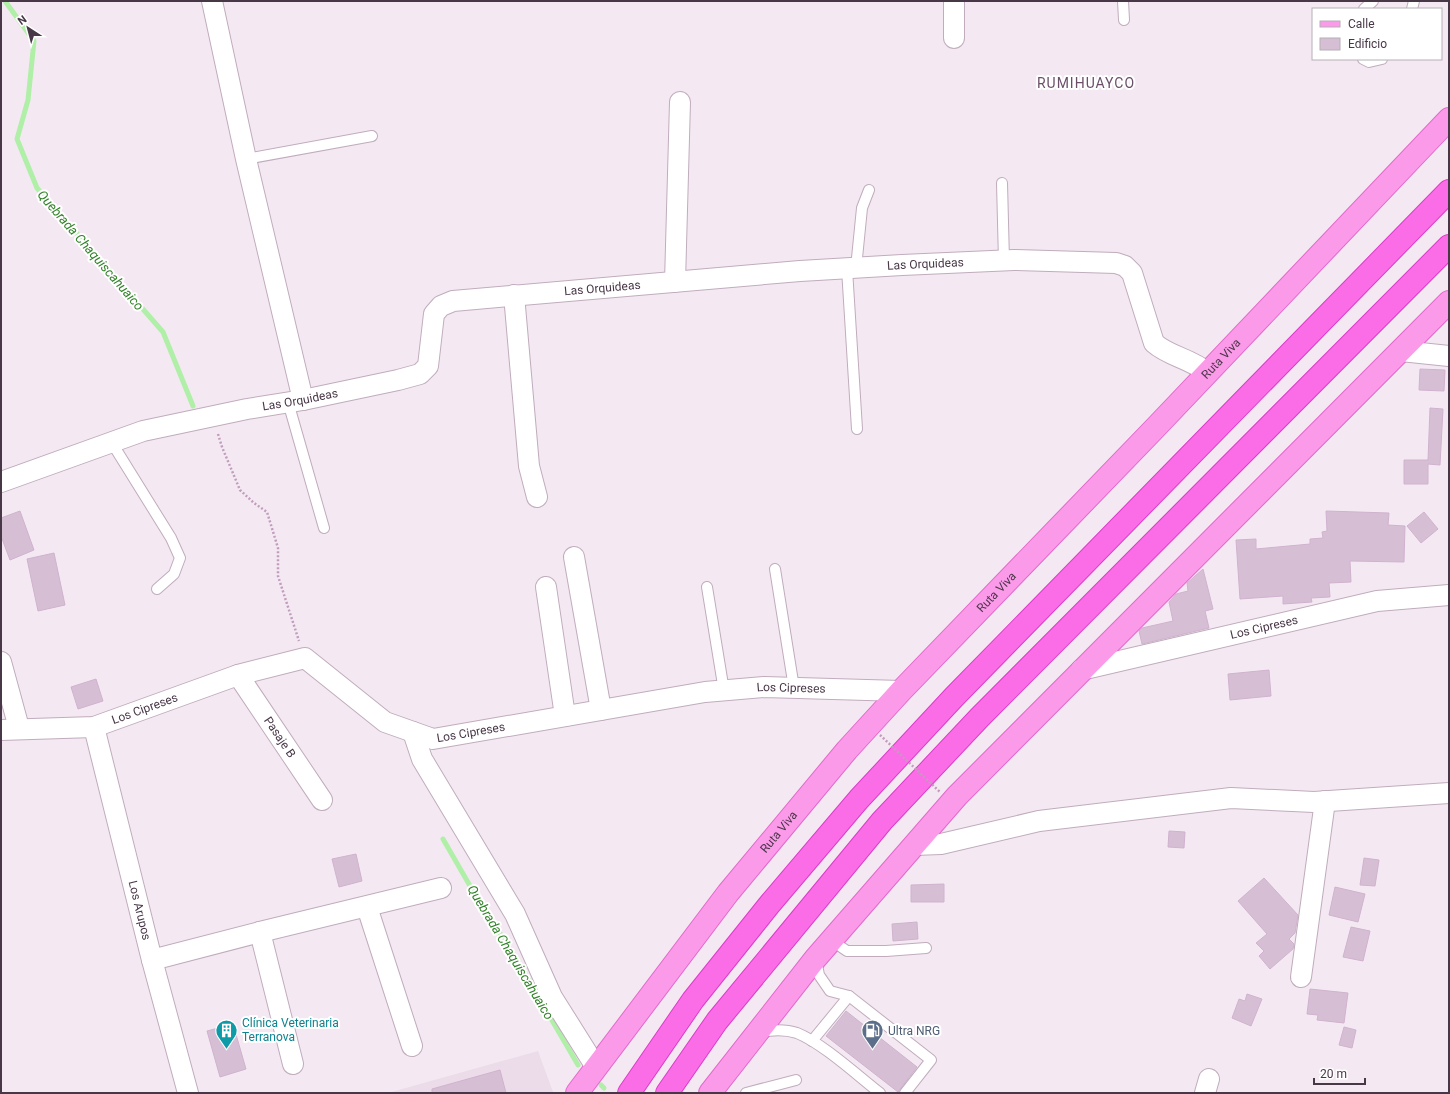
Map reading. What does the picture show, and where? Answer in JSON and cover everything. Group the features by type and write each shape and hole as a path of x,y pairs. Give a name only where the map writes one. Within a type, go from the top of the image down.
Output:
{"highway":[{"path":"629,1093 693,1000 769,905 859,799 959,691 1449,191"},
{"path":"668,1093 717,1021 882,821 979,718 1449,246"}],"main road":[{"name":"Ruta Viva","path":"577,1093 728,893 806,798 901,691 1208,374 1449,119"},
{"path":"710,1093 756,1032 815,959 957,796 1449,302"}],"street":[{"path":"212,1 296,401"},
{"path":"954,1 954,38"},
{"path":"675,282 680,102"},
{"name":"Las Orquideas","path":"1,482 143,431 296,401 420,374 428,366 434,314 441,306 453,301 514,295 851,268 1004,261 1116,263 1126,266 1132,273 1154,343 1162,350 1195,364 1208,374"},
{"path":"514,295 529,466 537,497"},
{"path":"1401,351 1449,356"},
{"path":"574,557 601,710"},
{"path":"546,587 565,716"},
{"name":"Los Cipreses","path":"1082,670 1377,601 1449,595"},
{"name":"Los Cipreses","path":"10,729 94,727 238,675 305,658 386,722 433,739 601,710 724,691 764,687 901,691"},
{"path":"1,662 10,729"},
{"name":"Pasaje B","path":"238,675 322,800"},
{"name":"Los Arupos","path":"94,727 152,960 188,1093"},
{"path":"413,732 422,759 515,914 552,997 596,1066"},
{"path":"914,845 941,844 1039,821 1231,798 1325,801 1449,793"},
{"path":"1301,977 1325,801"},
{"path":"152,960 441,888"},
{"path":"367,906 412,1046"},
{"path":"260,932 293,1064"}],"lane":[{"path":"1123,1 1124,20"},
{"path":"1365,8 1373,1"},
{"path":"1365,60 1369,62 1378,60"},
{"path":"246,159 372,136"},
{"path":"1002,183 1004,261"},
{"path":"858,429 851,268 862,208 869,190"},
{"path":"296,401 324,528"},
{"path":"112,443 171,538 180,558 174,574 157,589"},
{"path":"775,570 794,688"},
{"path":"707,587 724,691"},
{"path":"831,940 846,950 886,951 926,948"},
{"path":"815,959 819,975 830,991 849,996 931,1060 905,1093"},
{"path":"812,1041 849,996"},
{"path":"756,1032 775,1030 795,1032 812,1041 880,1093"},
{"path":"746,1093 796,1080"}],"path":[{"path":"214,416 222,447 240,490 267,512 278,548 278,576 305,658"},
{"path":"880,735 940,792"}],"shaded area":[{"path":"538,1051 553,1092 552,1093 388,1093"}],"building":[{"path":"1420,369 1445,370 1444,391 1419,390"},
{"path":"1430,408 1443,409 1440,465 1428,464 1428,484 1404,484 1404,460 1428,460"},
{"path":"20,511 34,550 10,560 1,536 1,518"},
{"path":"1326,511 1389,513 1388,525 1405,526 1404,562 1350,561 1351,582 1329,583 1330,597 1311,598 1312,602 1283,604 1283,596 1240,599 1236,540 1256,539 1256,549 1310,544 1310,539 1323,538 1322,532 1327,531"},
{"path":"1424,512 1438,529 1421,543 1407,526"},
{"path":"54,553 65,605 38,611 27,559"},
{"path":"1203,569 1213,609 1205,611 1209,628 1142,644 1139,631 1142,628 1173,621 1169,602 1176,594 1188,591 1187,583"},
{"path":"1269,670 1271,696 1230,700 1228,674"},
{"path":"96,679 103,701 78,709 71,687"},
{"path":"1169,831 1185,832 1184,848 1168,847"},
{"path":"356,854 362,881 339,887 332,859"},
{"path":"1364,858 1379,860 1375,886 1360,885"},
{"path":"1264,878 1298,915 1295,933 1289,939 1294,944 1293,949 1270,969 1259,956 1264,951 1256,943 1267,934 1238,901"},
{"path":"944,884 944,902 911,902 911,885"},
{"path":"1335,887 1365,894 1358,922 1329,915"},
{"path":"917,922 918,939 893,941 892,924"},
{"path":"1351,927 1370,931 1363,961 1343,957"},
{"path":"1310,989 1348,993 1344,1023 1317,1020 1318,1015 1307,1014"},
{"path":"1247,994 1262,999 1251,1026 1232,1018 1239,999 1245,1001"},
{"name":"Ultra NRG","path":"846,1011 917,1067 898,1092 826,1036"},
{"name":"Clínica Veterinaria Terranova","path":"233,1024 246,1069 220,1077 207,1031"},
{"path":"1344,1027 1356,1030 1352,1048 1339,1045"},
{"path":"500,1070 506,1093 432,1093 432,1089"}],"waterway":[{"name":"Quebrada Chaquiscahuaico","path":"5,1 34,41 28,100 17,139 37,188 163,332 193,406"},
{"name":"Quebrada Chaquiscahuaico","path":"443,839 477,898 514,955 578,1065"},
{"name":"Quebrada Chaquiscahuaico","path":"601,1085 604,1088"}],"place":[{"name":"Clínica Veterinaria Terranova","path":"227,1050"},
{"name":"Ultra NRG","path":"872,1050"}],"district":[{"name":"RUMIHUAYCO","path":"1086,83"}]}
